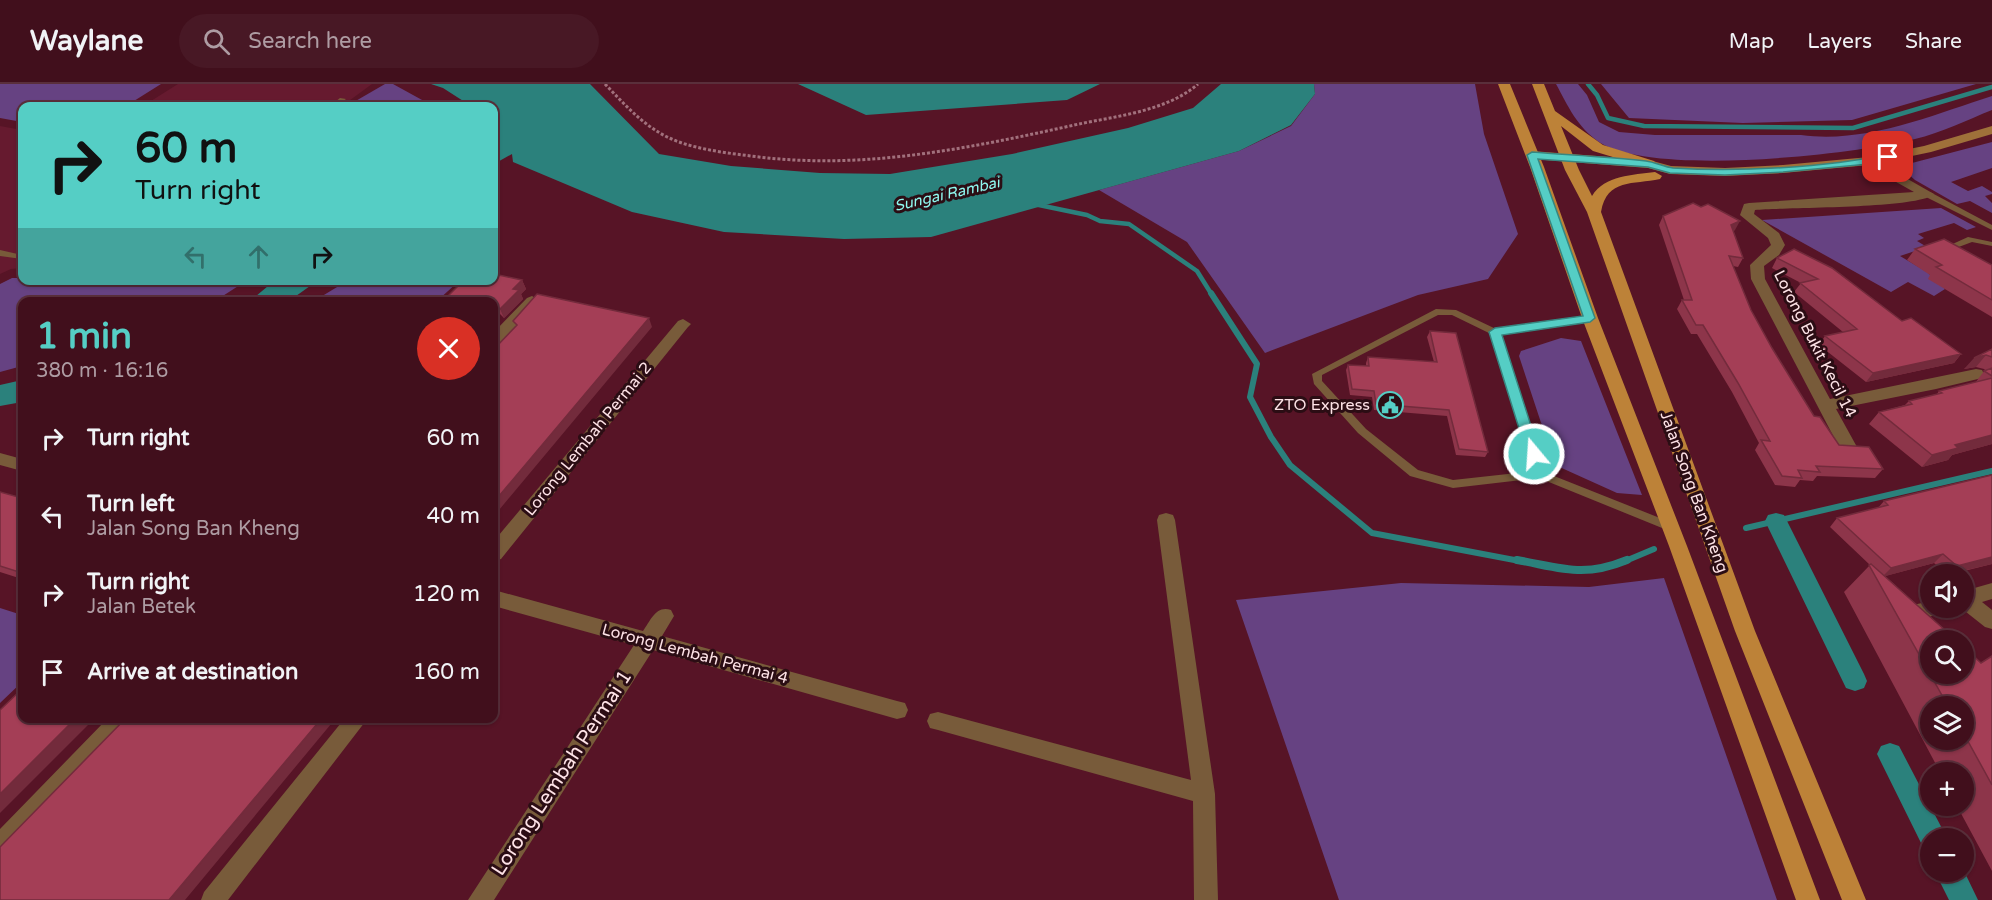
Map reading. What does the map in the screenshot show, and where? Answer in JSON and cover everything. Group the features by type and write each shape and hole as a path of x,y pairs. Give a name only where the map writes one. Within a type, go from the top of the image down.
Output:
{"main road":[{"name":"Jalan Song Ban Kheng","path":"1504,84 1590,318 1671,527 1808,900"},
{"name":"Jalan Song Ban Kheng","path":"1538,84 1569,163 1594,212 1745,631 1854,900"},
{"path":"1550,111 1565,126 1598,148 1652,170"},
{"path":"1594,212 1595,199 1605,187 1652,170"}],"street":[{"path":"1534,161 1652,170 1783,170 1869,161 1926,149 1992,130"},
{"path":"1869,161 1927,194"},
{"name":"Lorong Bukit Kecil 14","path":"1848,447 1758,279 1757,265 1774,252 1778,244 1774,236 1747,215 1749,207 1779,203 1896,200 1927,194"},
{"path":"498,336 535,298"},
{"name":"Lorong Lembah Permai 2","path":"498,550 683,324"},
{"path":"1826,405 1976,374"},
{"path":"0,459 18,464"},
{"path":"1166,520 1204,794 1206,900"},
{"path":"1974,596 1992,591"},
{"name":"Lorong Lembah Permai 4","path":"498,599 897,710"},
{"path":"1974,607 1992,621"},
{"path":"1912,613 1920,611"},
{"name":"Lorong Lembah Permai 1","path":"480,900 664,616"},
{"path":"938,721 1204,794"},
{"path":"0,844 118,723"},
{"path":"213,900 354,723"}],"lane":[{"path":"338,102 342,99"},
{"path":"1927,194 1992,228"},
{"path":"1965,259 1950,246 1971,239 1992,244"},
{"path":"0,253 18,256"},
{"path":"1590,318 1495,332 1453,312 1436,312 1317,374 1317,382 1362,431 1414,473 1453,484 1540,474 1671,527"},
{"path":"1495,332 1540,474"}],"path":[{"path":"605,84 640,120 659,134 673,140 706,149 767,160 828,163 898,160 954,152 1148,108 1186,94 1198,84"}],"shaded area":[{"path":"0,84 161,84 132,102 18,102 18,121 0,118"},
{"path":"178,84 372,84 347,102 149,102"},
{"path":"385,84 393,84 426,102 354,102"},
{"path":"1314,84 1475,84 1484,134 1518,234 1488,279 1418,295 1265,353 1187,242 1099,190 1239,151 1291,126 1315,94"},
{"path":"1556,84 1578,84 1587,95 1599,122 1619,132 1655,135 1825,137 1874,132 1992,96 1992,110 1925,136 1846,151 1753,160 1662,159 1625,153 1599,142 1579,123"},
{"path":"1601,84 1976,84 1852,120 1743,123 1629,118"},
{"path":"0,126 18,129 18,268 0,274"},
{"path":"1992,142 1992,168 1951,182 1968,191 1982,186 1992,192 1985,196 1992,203 1992,213 1970,201 1957,204 1907,173 1912,163"},
{"path":"1941,208 1976,227 1967,230 1954,223 1918,234 1924,238 1917,241 1927,247 1900,256 1927,272 1945,289 1934,296 1908,282 1891,292 1762,220"},
{"path":"12,278 18,278 18,285 240,285 221,297 18,297 18,367 0,372 0,284"},
{"path":"340,285 455,285 441,297 321,297"},
{"path":"1561,338 1581,341 1642,495 1617,493 1555,465 1519,356 1521,351"},
{"path":"1664,578 1777,900 1339,900 1236,600 1401,583 1589,587"},
{"path":"0,608 18,614 18,686 0,703"}],"water":[{"name":"Sungai Rambai","path":"431,84 590,84 659,154 731,166 820,173 890,174 1012,154 1128,128 1193,108 1221,84 1314,84 1315,94 1291,125 1239,151 931,237 844,239 724,232 632,212 513,162 512,154 498,162 498,102 465,102 443,88"},
{"path":"798,84 1100,84 1067,100 866,115"},
{"path":"269,285 311,285 295,297 255,297"},
{"path":"18,381 18,403 0,406 0,385"}],"building":[{"path":"1693,203 1701,207 1708,204 1740,221 1731,225 1743,258 1729,256 1751,310 1772,348 1814,416 1820,417 1839,445 1869,447 1883,469 1816,466 1820,472 1798,470 1802,478 1782,476 1761,440 1770,441 1738,383 1703,325 1696,325 1682,300 1692,300 1663,216"},
{"path":"1944,239 1992,265 1992,300 1936,267 1942,265 1915,249"},
{"path":"1794,249 1832,268 1902,321 1911,318 1961,354 1873,373 1825,336 1857,329 1800,283 1818,279 1777,258"},
{"path":"498,275 522,280 513,289 519,290 500,309 498,297 447,297 459,285 498,285"},
{"path":"537,294 649,318 498,497 498,345 517,325 513,321"},
{"path":"1430,331 1456,333 1488,452 1459,449 1449,410 1376,404 1374,391 1352,389 1348,365 1369,366 1368,357 1437,362"},
{"path":"1992,349 1992,357 1986,355 1974,358"},
{"path":"1992,368 1992,376 1984,371"},
{"path":"1992,378 1992,435 1955,445 1958,448 1932,455 1879,412 1912,404 1909,401 1942,393 1939,391"},
{"path":"1992,475 1992,557 1965,564 1955,564 1943,554 1891,568 1837,518 1888,505 1884,501"},
{"path":"0,492 18,497 18,572 0,566"},
{"path":"1871,564 1920,608 1920,618 1931,618 1945,630 1920,630 1920,656 1869,565"},
{"path":"1974,656 1981,663 1992,656 1992,785 1973,750 1974,696 1942,696 1936,684 1974,684"},
{"path":"18,693 18,723 71,723 0,794 0,710"},
{"path":"121,723 318,723 169,900 0,900 0,847"}],"waterway":[{"path":"1588,84 1597,95 1608,118 1644,126 1853,128 1992,87"},
{"path":"1034,204 1087,215 1100,221 1129,224 1197,271 1212,295"},
{"path":"1211,293 1257,364 1250,397 1271,437 1290,465 1372,533 1525,562"},
{"path":"1746,528 1992,471"},
{"path":"1776,521 1855,681"},
{"path":"1623,562 1654,549"},
{"path":"1517,560 1572,570 1598,569 1627,560"},
{"path":"1890,754 1928,828"},
{"path":"1954,882 1964,900"}],"place":[{"name":"ZTO Express","path":"1390,405"}],"route":[{"path":"1534,454 1495,332 1590,318 1532,155 1649,164 1670,170 1725,172 1783,170 1888,157"}]}
